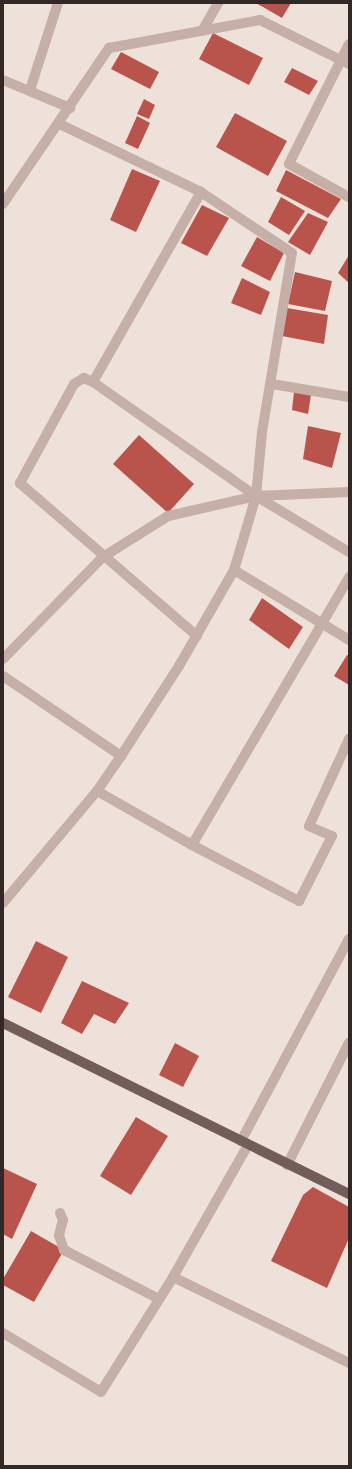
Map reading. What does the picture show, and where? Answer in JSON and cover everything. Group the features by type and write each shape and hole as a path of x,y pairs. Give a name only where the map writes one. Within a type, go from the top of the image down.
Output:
{"main road":[{"path":"3,1023 287,1165 349,1194"}],"street":[{"path":"30,90 58,3"},
{"path":"202,31 218,3"},
{"path":"3,204 60,124 110,48 260,20 345,62"},
{"path":"349,44 345,62 289,164 349,197"},
{"path":"3,80 70,108"},
{"path":"3,903 97,791 197,636 234,570 256,496 262,432 272,384 292,253 201,192 60,124"},
{"path":"93,382 201,192"},
{"path":"197,636 103,557 20,483 74,384 84,378 93,382 256,496 349,552"},
{"path":"272,384 349,397"},
{"path":"3,659 103,557 168,516 256,496 349,492"},
{"path":"234,570 349,640"},
{"path":"192,845 349,577"},
{"path":"3,676 121,756"},
{"path":"97,791 192,845 299,901 332,836 309,826 349,739"},
{"path":"3,1333 101,1392 157,1298 173,1277 349,939"},
{"path":"287,1165 349,1044"},
{"path":"60,1213 63,1220 59,1236 64,1250 157,1298"},
{"path":"173,1277 349,1363"}],"building":[{"path":"256,3 291,3 282,18"},
{"path":"213,33 263,58 249,85 199,59"},
{"path":"121,52 159,72 150,89 111,69"},
{"path":"292,68 318,81 309,95 284,82"},
{"path":"144,99 155,105 149,119 137,114"},
{"path":"235,113 287,141 268,176 216,147"},
{"path":"137,116 150,123 138,149 125,143"},
{"path":"132,169 160,181 136,232 110,220"},
{"path":"286,170 341,199 328,218 276,191"},
{"path":"281,197 305,211 289,235 268,222"},
{"path":"202,205 229,218 207,256 181,243"},
{"path":"308,213 328,222 310,255 288,242"},
{"path":"257,237 284,253 270,281 241,266"},
{"path":"349,255 349,283 338,273"},
{"path":"295,272 332,281 325,311 288,304"},
{"path":"242,278 270,292 261,315 231,303"},
{"path":"287,308 328,315 324,344 282,336"},
{"path":"294,392 311,395 308,414 292,410"},
{"path":"308,426 341,433 332,468 303,459"},
{"path":"139,435 194,484 168,513 113,464"},
{"path":"262,598 303,627 289,649 249,620"},
{"path":"347,655 349,656 349,685 334,676"},
{"path":"36,941 68,957 41,1013 8,997"},
{"path":"82,981 129,1003 115,1024 94,1014 82,1034 61,1023"},
{"path":"175,1043 199,1056 183,1087 159,1075"},
{"path":"136,1117 168,1136 131,1195 100,1176"},
{"path":"3,1168 37,1184 12,1239 3,1234"},
{"path":"313,1187 349,1207 349,1238 327,1288 271,1261 303,1195"},
{"path":"31,1231 64,1250 34,1302 3,1285 3,1279"}]}
